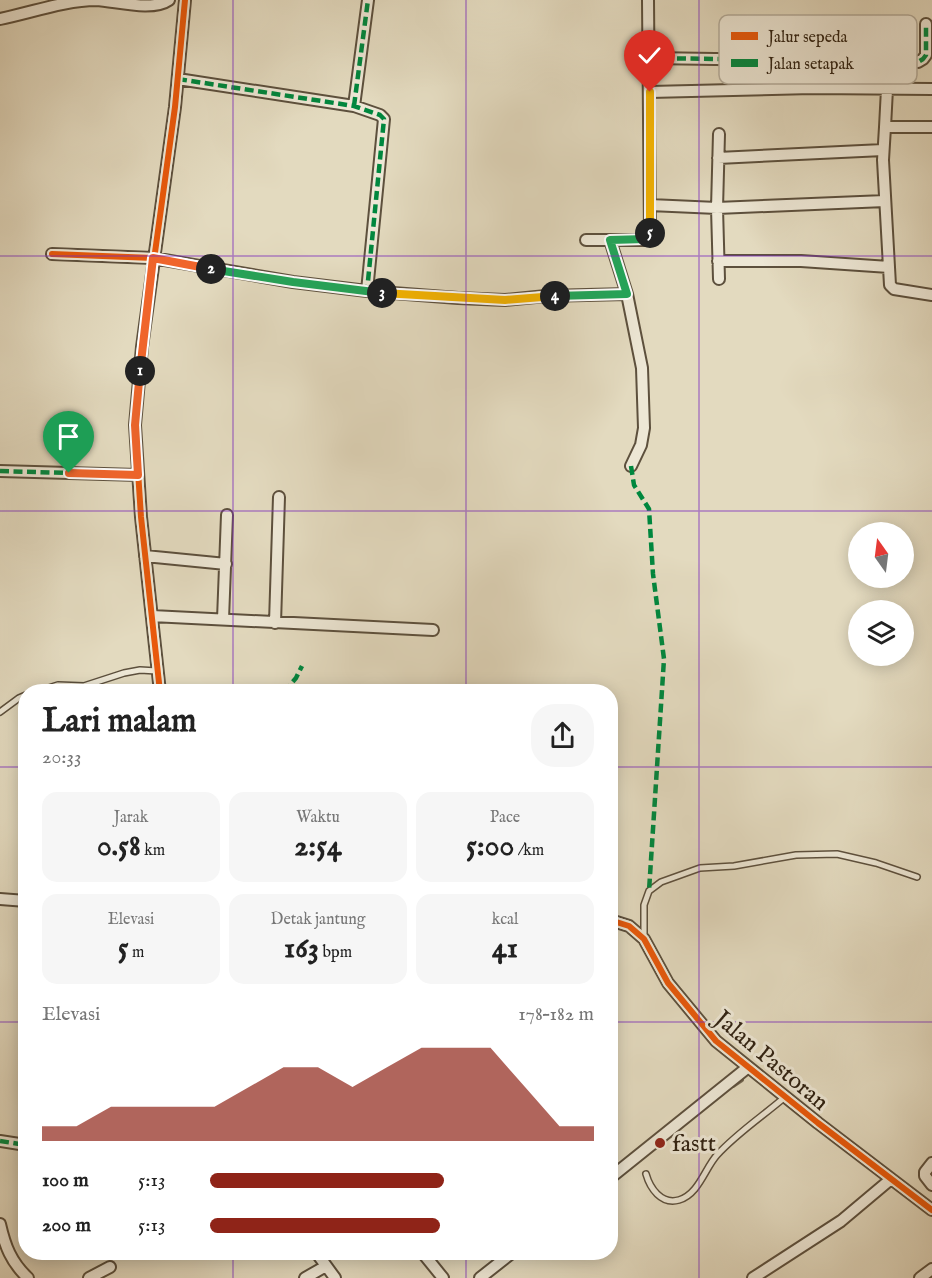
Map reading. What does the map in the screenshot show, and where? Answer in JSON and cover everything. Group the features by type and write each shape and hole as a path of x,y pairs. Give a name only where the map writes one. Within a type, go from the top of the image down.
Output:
{"street":[{"path":"0,20 76,1 93,0 144,5 164,3 169,0"},
{"path":"159,684 145,556 135,425 153,258 178,79 185,0"},
{"path":"354,106 368,0"},
{"path":"586,240 643,240 650,237 648,0"},
{"path":"917,62 926,55 926,24"},
{"path":"650,58 719,59"},
{"path":"178,79 354,106 380,115 384,119 367,291"},
{"path":"650,92 812,88 932,89"},
{"path":"887,89 890,127 883,150 890,285 894,289 932,295"},
{"path":"890,127 932,127"},
{"path":"719,134 717,208 719,279"},
{"path":"718,158 883,150"},
{"path":"650,206 717,208 885,201"},
{"path":"610,240 627,294 642,368 644,428 641,445 631,466"},
{"path":"52,254 153,258 293,282 367,291 505,300 546,296 627,294"},
{"path":"718,261 801,261 889,267"},
{"path":"0,471 138,475"},
{"path":"275,623 279,497"},
{"path":"223,619 226,516"},
{"path":"145,556 226,564"},
{"path":"152,616 433,630"},
{"path":"0,899 18,900"},
{"name":"Jalan Pastoran","path":"618,923 629,926 644,939 668,983 716,1041 747,1068 932,1210"},
{"path":"618,1172 747,1068"},
{"path":"0,1141 18,1143"},
{"path":"932,1163 925,1172 925,1176 932,1185"},
{"path":"753,1278 842,1221 891,1179"},
{"path":"0,1224 6,1248 18,1269 28,1278"},
{"path":"322,1260 335,1278"},
{"path":"428,1260 443,1278"},
{"path":"480,1278 503,1260"},
{"path":"305,1278 326,1266"},
{"path":"89,1278 111,1267"},
{"path":"920,1278 932,1269"}],"lane":[{"path":"90,684 124,673 140,670 158,671"},
{"path":"0,712 18,699"},
{"path":"644,939 644,905 649,891 661,882 700,868 734,866 796,855 837,854 876,862 917,877"},
{"path":"646,1174 655,1194 667,1200 679,1200 692,1191 716,1156 785,1097"}],"waterway":[{"path":"733,1086 742,1080"}],"marked path":[{"path":"354,106 368,0"},
{"path":"917,62 926,55 926,24"},
{"path":"650,58 719,59"},
{"path":"178,79 354,106 380,115 384,119 367,291"},
{"path":"631,466 634,485 649,509 653,574 664,659 649,891"},
{"path":"0,471 138,475"},
{"path":"291,684 302,666"},
{"path":"0,1141 18,1144"}],"cycle path":[{"path":"159,684 141,517 135,425 142,347 175,107 185,0"},
{"path":"52,254 153,258 293,282 367,291 458,298 505,300 546,296 627,294"},
{"path":"618,923 629,926 644,939 668,983 716,1041 932,1210"}],"place":[{"name":"fastt","path":"660,1143"}],"route":[{"path":"69,473 138,475 135,425 153,258 293,282 412,295 505,300 546,296 627,294 610,240 643,240 650,237 650,92"}]}
